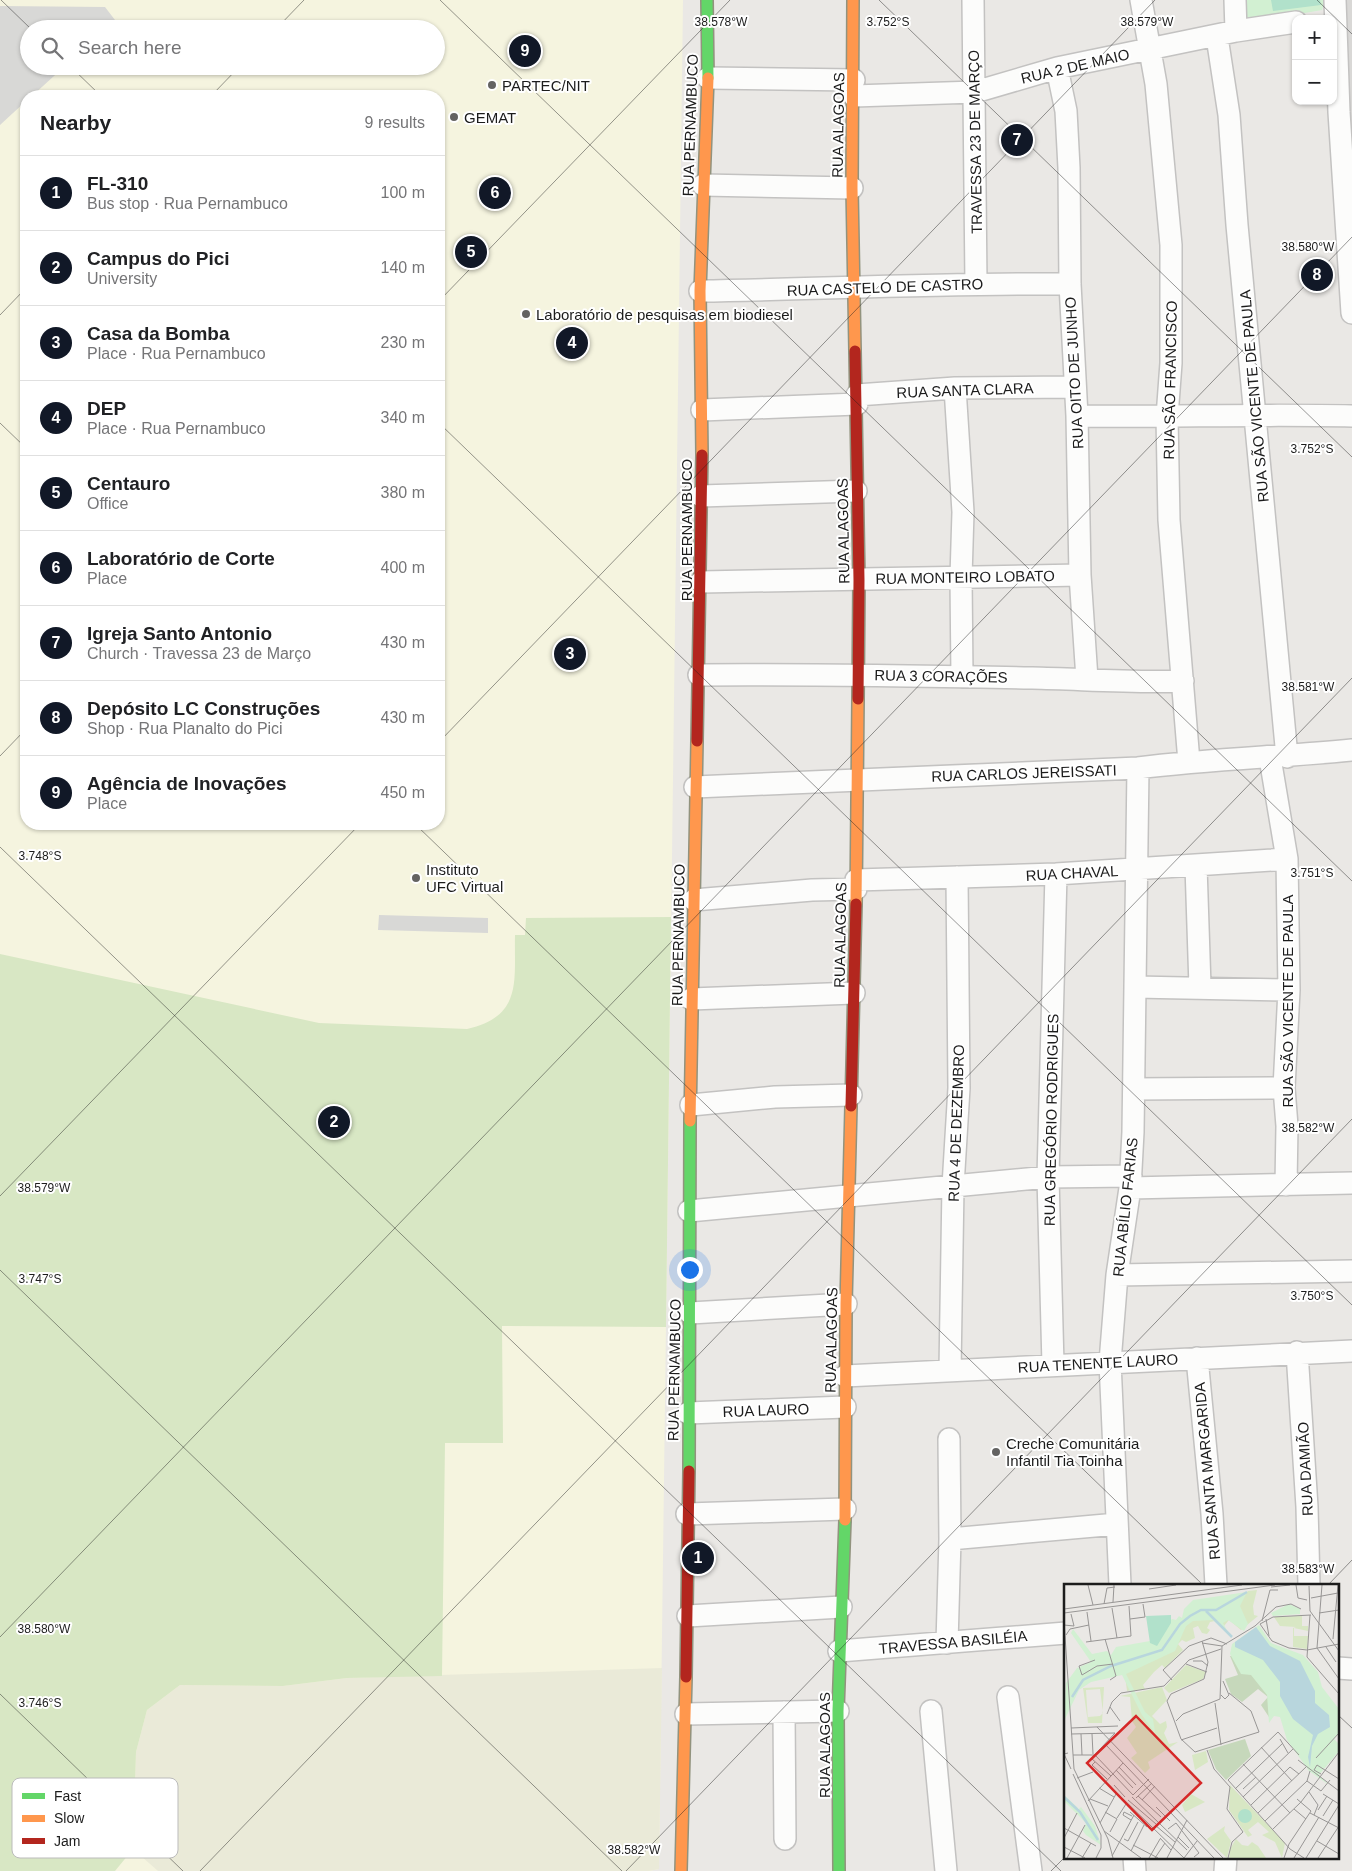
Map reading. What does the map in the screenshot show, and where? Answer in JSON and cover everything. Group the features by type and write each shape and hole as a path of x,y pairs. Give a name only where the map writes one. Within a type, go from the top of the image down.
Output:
{"street":[{"name":"RUA PERNAMBUCO","path":"681,1871 688,1616 691,999 701,582 702,410 700,291 708,78 707,0"},
{"name":"RUA ALAGOAS","path":"839,1871 838,1711 845,1510 846,1304 856,884 859,580 852,188 853,0"},
{"name":"TRAVESSA 23 DE MARÇO","path":"973,0 976,284"},
{"name":"RUA SÃO FRANCISCO","path":"1141,0 1148,49 1156,84 1171,245 1172,354 1167,418 1169,520 1189,762"},
{"name":"RUA SÃO VICENTE DE PAULA","path":"1234,0 1227,34 1229,115 1255,414 1278,757 1287,859 1289,990 1284,1088 1287,1126 1286,1185"},
{"path":"1330,12 1345,56 1352,313"},
{"name":"RUA 2 DE MAIO","path":"708,78 854,88 975,92 1057,68 1292,23"},
{"name":"RUA OITO DE JUNHO","path":"1057,68 1066,111 1069,168 1073,387 1076,416 1080,575 1087,679"},
{"path":"703,185 852,188"},
{"name":"RUA CASTELO DE CASTRO","path":"700,291 976,284 1070,284"},
{"name":"RUA SANTA CLARA","path":"702,410 857,399 955,388 1073,387"},
{"path":"955,388 963,512 961,577 962,677"},
{"path":"1076,416 1167,418 1255,414 1352,416"},
{"path":"701,496 856,491"},
{"name":"RUA MONTEIRO LOBATO","path":"701,582 1080,575"},
{"name":"RUA 3 CORAÇÕES","path":"699,674 858,674 1087,679 1148,683 1183,681"},
{"name":"RUA CARLOS JEREISSATI","path":"695,787 1138,768 1189,762 1278,757 1352,750"},
{"name":"RUA ABÍLIO FARIAS","path":"1120,1584 1110,1362 1117,1275 1130,1182 1134,1088 1138,768"},
{"name":"RUA CHAVAL","path":"694,900 812,890 856,884 957,877 1136,870 1287,859"},
{"path":"1196,866 1200,987"},
{"name":"RUA GREGÓRIO RODRIGUES","path":"1053,1366 1048,1177 1056,874"},
{"name":"RUA 4 DE DEZEMBRO","path":"950,1370 953,1186 959,1088 957,877"},
{"path":"1135,987 1289,990"},
{"path":"691,999 854,993"},
{"path":"1134,1088 1284,1088"},
{"path":"691,1105 775,1097 851,1095"},
{"path":"689,1211 1048,1177 1130,1182 1286,1185 1352,1183"},
{"path":"1117,1275 1352,1272"},
{"path":"690,1313 846,1304"},
{"name":"RUA TENENTE LAURO","path":"845,1376 1298,1352 1352,1351"},
{"name":"RUA DAMIÃO","path":"1298,1352 1307,1507 1309,1584"},
{"name":"RUA SANTA MARGARIDA","path":"1197,1358 1212,1514 1216,1584"},
{"name":"RUA LAURO","path":"688,1413 845,1407"},
{"path":"947,1643 950,1539 949,1439"},
{"path":"687,1514 845,1510"},
{"path":"950,1539 1117,1524"},
{"path":"688,1616 841,1607"},
{"name":"TRAVESSA BASILÉIA","path":"840,1651 1064,1633"},
{"path":"1008,1697 1031,1871"},
{"path":"686,1714 838,1711"},
{"path":"931,1711 946,1871"},
{"path":"784,1712 785,1838"},
{"path":"1134,1858 1135,1871"},
{"path":"1225,1871 1226,1858"}],"shaded area":[{"path":"0,0 683,0 659,1869 649,1871 0,1871"},
{"path":"1329,0 1352,0 1352,283 1337,98 1337,15 1330,15"},
{"path":"0,6 105,7 115,20 20,20 20,75 55,75 39,90 20,90 20,107 0,125"},
{"path":"379,915 488,918 488,933 378,930"},
{"path":"662,1668 659,1869 649,1871 158,1871 143,1858 178,1858 178,1778 135,1778 136,1752 147,1710 180,1685 283,1686 347,1678"}],"green space":[{"path":"1240,0 1325,0 1322,10 1246,23"},
{"path":"1271,0 1320,0 1321,5 1273,11"},
{"path":"671,917 666,1327 502,1326 503,1443 445,1443 442,1676 347,1678 283,1686 180,1685 147,1710 136,1752 135,1778 12,1778 12,1858 126,1858 115,1871 0,1871 0,954 319,1023 467,1029 485,1023 498,1015 507,1006 514,982 515,935 525,935 526,918"}],"traffic: fast":[{"path":"707,0 708,78"},
{"path":"689,1471 690,1121"},
{"path":"839,1871 838,1711 845,1520"}],"traffic: slow":[{"path":"853,0 852,188 855,351"},
{"path":"702,455 700,291 708,78"},
{"path":"856,904 858,699"},
{"path":"690,1121 697,741"},
{"path":"845,1520 846,1304 851,1106"},
{"path":"681,1871 686,1677"}],"traffic: jam":[{"path":"855,351 859,580 858,699"},
{"path":"697,741 702,455"},
{"path":"851,1106 856,904"},
{"path":"686,1677 689,1471"}],"place":[{"name":"Agência de Inovações","path":"525,51"},
{"name":"PARTEC/NIT","path":"492,85"},
{"name":"GEMAT","path":"454,117"},
{"name":"Igreja Santo Antonio","path":"1017,140"},
{"name":"Laboratório de Corte","path":"495,193"},
{"name":"Centauro","path":"471,252"},
{"name":"Depósito LC Construções","path":"1317,275"},
{"name":"Laboratório de pesquisas em biodiesel","path":"526,314"},
{"name":"DEP","path":"572,343"},
{"name":"Casa da Bomba","path":"570,654"},
{"name":"Instituto UFC Virtual","path":"416,878"},
{"name":"Campus do Pici","path":"334,1122"},
{"name":"Creche Comunitária Infantil Tia Toinha","path":"996,1452"},
{"name":"FL-310","path":"698,1558"}]}
